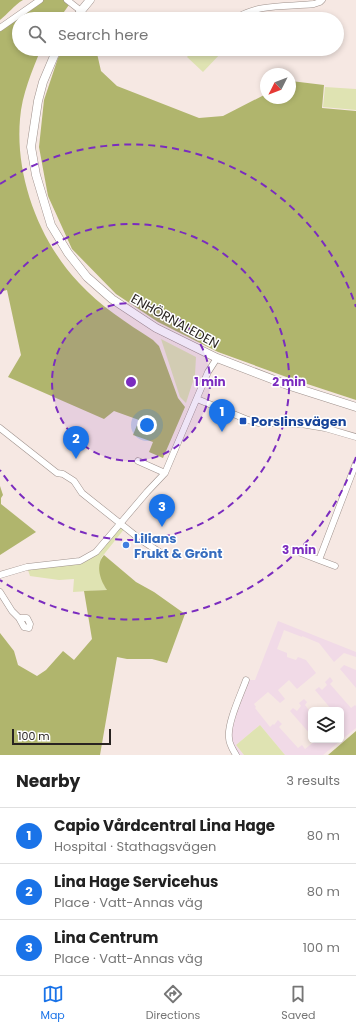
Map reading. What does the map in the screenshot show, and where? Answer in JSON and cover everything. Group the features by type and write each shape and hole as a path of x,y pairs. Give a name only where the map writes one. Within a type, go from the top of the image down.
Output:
{"street":[{"path":"23,12 40,0"},
{"path":"67,0 81,11 90,0"},
{"path":"249,12 262,8 314,4 322,0"},
{"path":"0,28 12,20"},
{"name":"ENHÖRNALEDEN","path":"54,56 43,82 38,101 31,147 36,175 51,225 68,252 87,277 112,299 156,328 217,358 290,386 356,407"},
{"path":"0,575 26,567 84,559 96,552 165,473 208,372 217,358"},
{"path":"197,399 223,411 259,423 301,424 325,428 356,437"},
{"path":"0,428 57,473 63,474 74,481 82,492 140,540 161,553"},
{"path":"138,461 165,473"},
{"path":"319,560 356,463"},
{"path":"301,553 335,566"},
{"path":"0,592 12,611 19,618"},
{"path":"236,755 230,745 229,727 246,680"}],"shaded area":[{"path":"278,621 356,652 356,657 344,653 334,662 319,643 284,630 277,649 287,653 287,657 296,660 298,657 306,660 316,673 297,689 289,680 278,690 285,699 280,703 268,692 254,704 256,707 255,708 270,727 278,720 282,724 279,727 298,748 302,745 305,749 312,743 338,743 323,755 285,755 260,725 236,745 244,755 236,755 230,745 229,727 246,680 255,680"},
{"path":"344,665 356,670 356,688 340,669"},
{"path":"330,677 333,681 330,684 351,708 355,705 356,706 356,728 344,738 344,707 329,707 315,690 319,687 322,690 327,685 325,682"},
{"path":"304,699 307,702 305,705 308,709 308,732 290,711 293,708 297,711 301,706 299,703"}],"green space":[{"path":"0,0 23,0 0,20"},
{"path":"40,0 67,0 71,2 64,12 23,12"},
{"path":"12,20 12,56 38,56 25,92 21,110 19,141 21,163 26,185 41,228 52,248 65,266 87,291 114,314 153,340 159,346 178,398 185,407 163,458 149,452 153,442 133,435 139,420 114,411 104,419 8,377 21,355 7,290 0,292 0,28"},
{"path":"59,56 98,56 101,71 117,86 199,118 223,116 260,97 260,104 296,104 296,82 324,85 322,108 356,111 356,400 218,352 158,322 116,294 72,249 48,196 39,147 44,100"},
{"path":"188,56 218,56 203,72 187,57"},
{"path":"325,87 356,89 356,110 323,107"},
{"path":"161,339 196,357 195,375 186,403 180,397"},
{"path":"0,486 3,495 1,498 1,504 36,532 0,555"},
{"path":"116,527 125,528 101,558 104,585 107,590 73,592 74,579 59,580 30,576 27,567 89,557"},
{"path":"104,555 136,582 154,592 185,614 167,663 152,659 127,659 117,657 100,755 0,755 0,633 14,651 18,665 37,676 46,670 63,651 74,660 92,639 84,591 107,590 102,582 99,568 101,559"},
{"path":"260,725 285,755 244,755 236,745"},
{"path":"356,731 356,755 328,755 344,743 344,741"}],"place":[{"name":"Porslinsvägen","path":"243,421"},
{"name":"Capio Vårdcentral Lina Hage","path":"222,432"},
{"name":"Lina Hage Servicehus","path":"76,459"},
{"name":"Lina Centrum","path":"162,527"},
{"name":"Lilians Frukt & Grönt","path":"126,545"}]}
